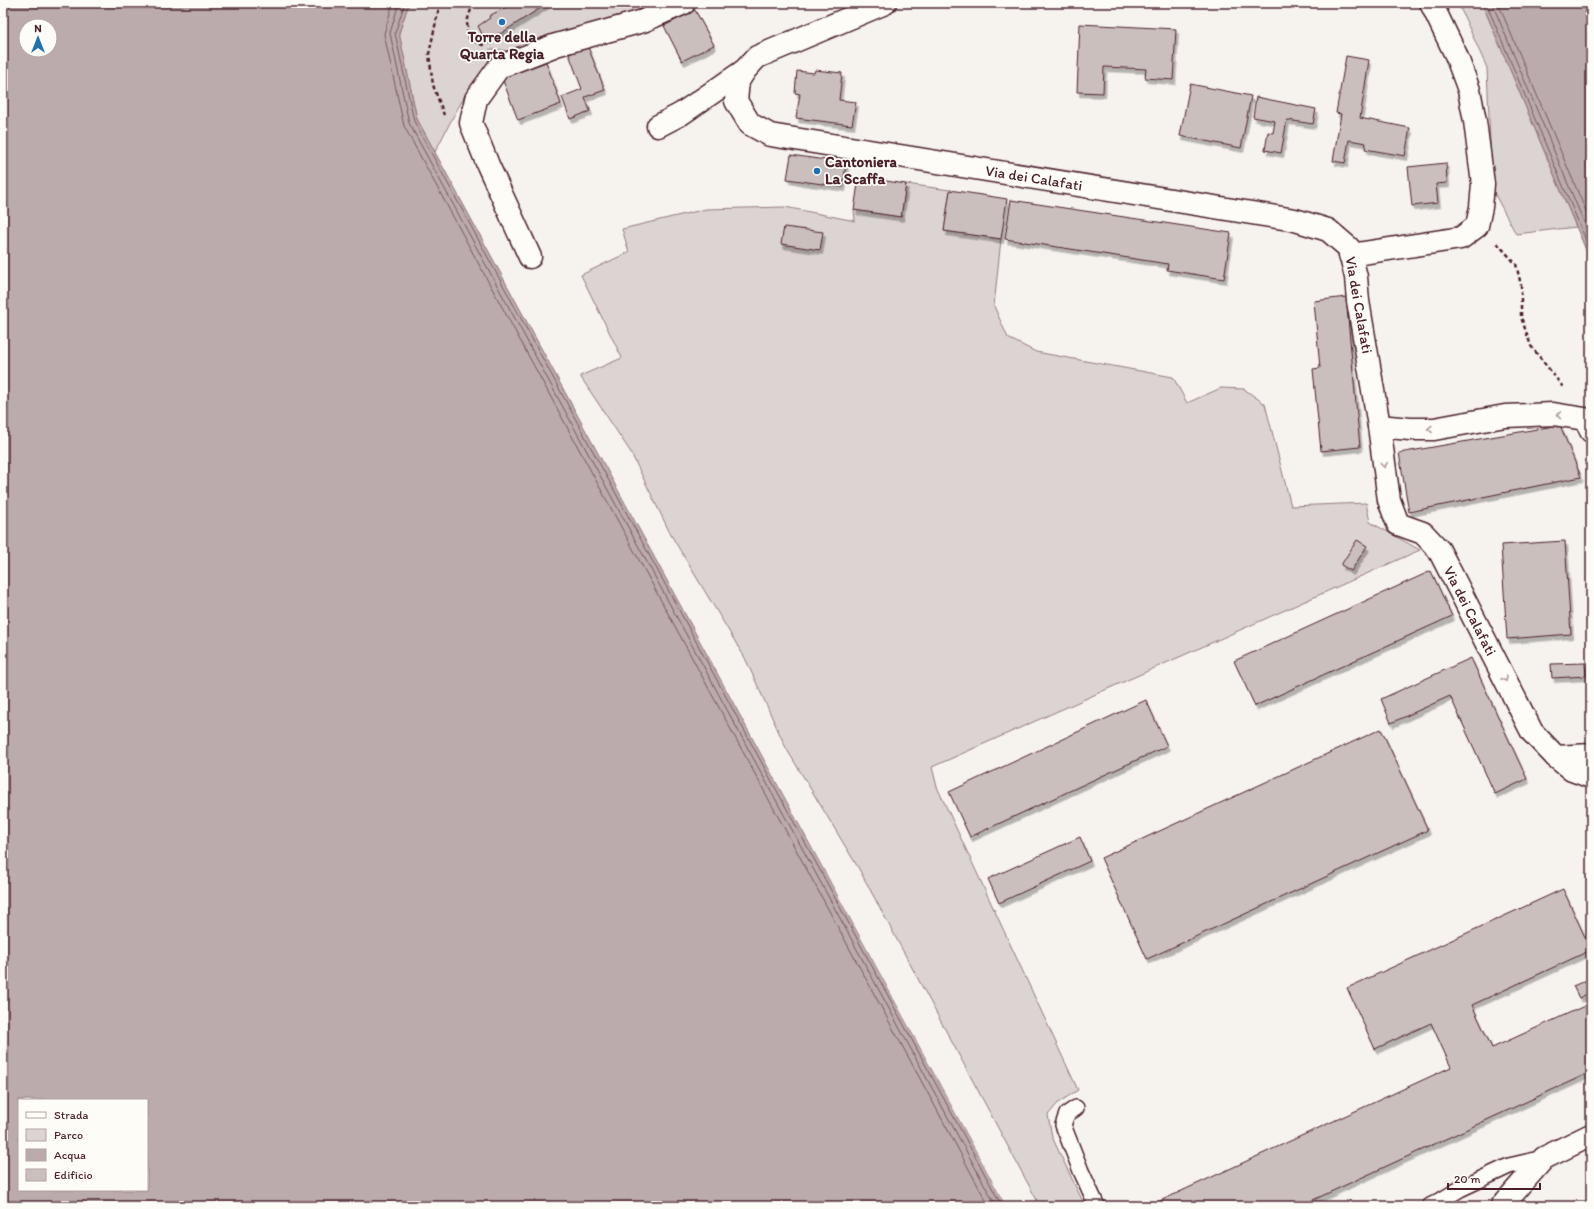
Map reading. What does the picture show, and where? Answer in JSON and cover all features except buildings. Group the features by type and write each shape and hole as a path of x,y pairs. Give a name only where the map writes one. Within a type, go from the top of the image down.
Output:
{"street":[{"path":"530,257 488,166 471,123 476,99 499,67 556,45 643,21 684,3"},
{"name":"Via dei Calafati","path":"885,3 757,57 745,70 738,81 736,101 750,124 770,135 1295,220 1328,230 1348,248 1356,277 1358,301 1380,426 1389,500 1398,524 1423,533 1439,550 1532,732 1556,757 1572,770 1591,777"},
{"path":"1350,255 1461,238 1477,226 1481,207 1483,184 1475,121 1469,90 1431,3"},
{"path":"658,126 682,114 745,70"},
{"path":"1380,426 1410,429 1434,429 1505,416 1553,414 1588,425"},
{"path":"1556,757 1591,755"},
{"path":"1502,1206 1544,1158 1591,1135"}],"lane":[{"path":"1076,1108 1067,1114 1063,1125 1081,1171 1097,1206"},
{"path":"1436,1204 1460,1189 1509,1166 1544,1158"}],"path":[{"path":"440,3 429,54 433,85 444,114 471,123"},
{"path":"474,3 466,22 468,37 479,44 486,45"},
{"path":"1477,226 1498,244 1516,264 1521,285 1521,317 1531,346 1559,381 1588,425"}],"green space":[{"path":"409,3 671,3 522,48 510,51 490,49 488,58 490,63 470,87 435,152 417,119 399,33"},
{"path":"1458,3 1482,3 1576,227 1516,234 1492,189 1487,68"},
{"path":"906,184 950,190 944,231 1001,239 994,306 1008,338 1036,352 1173,377 1187,403 1221,388 1244,389 1265,404 1291,506 1366,503 1370,522 1420,550 932,767 937,787 1078,1090 1058,1103 1048,1115 1052,1137 1085,1206 1040,1206 859,869 786,748 745,658 671,535 630,451 580,376 622,358 581,275 629,252 622,229 706,209 785,207 855,221 854,210 901,217"}],"water":[{"path":"3,3 409,3 399,33 417,119 1006,1206 3,1206"},
{"path":"1482,3 1591,3 1591,262"}],"pier":[{"path":"523,313 525,314 1008,1206 1006,1206"}],"place":[{"name":"Torre della Quarta Regia","path":"502,22"},
{"name":"Cantoniera La Scaffa","path":"817,171"}]}
